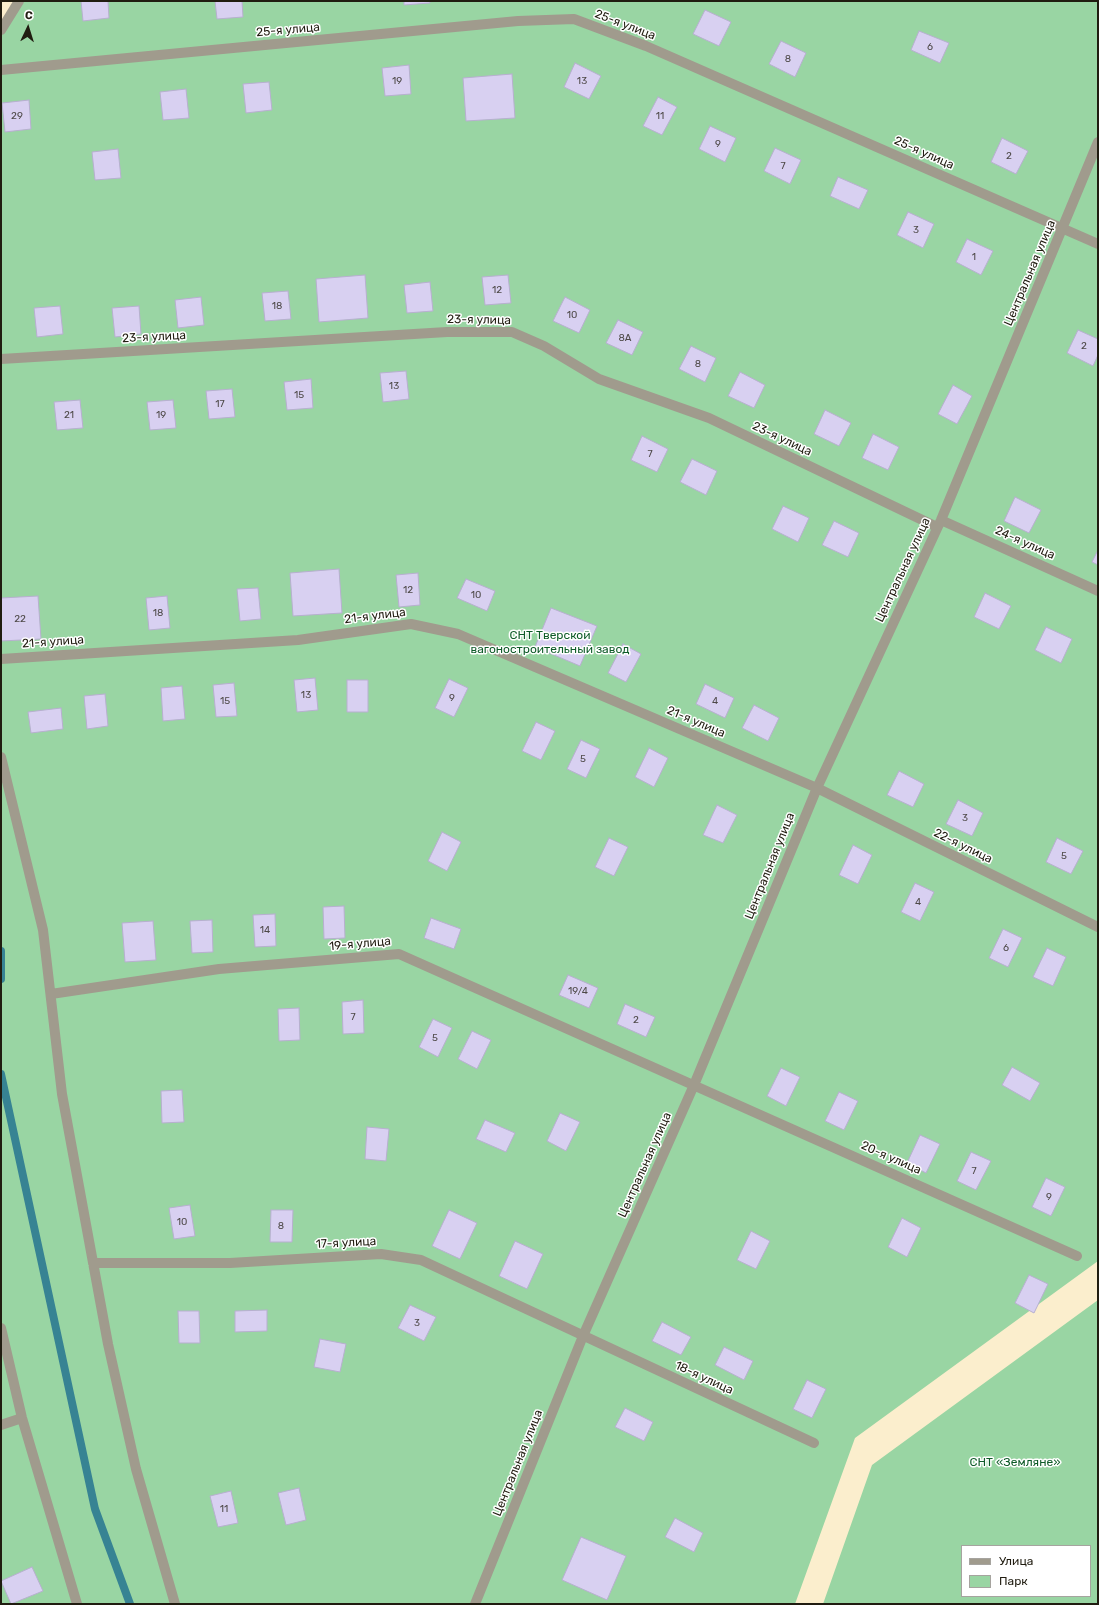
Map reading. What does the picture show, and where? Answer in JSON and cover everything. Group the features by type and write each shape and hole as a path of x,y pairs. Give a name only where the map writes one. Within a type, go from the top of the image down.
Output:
{"street":[{"path":"1,30 19,1"},
{"name":"25-я улица","path":"1,70 518,21 574,19 646,46 1098,244"},
{"name":"Центральная улица","path":"475,1604 583,1336 694,1085 817,788 939,524 1098,142"},
{"name":"23-я улица","path":"1,359 447,332 512,332 544,346 599,379 709,418 939,524"},
{"name":"24-я улица","path":"939,524 1098,591"},
{"name":"21-я улица","path":"1,659 298,640 411,624 458,634 817,788"},
{"path":"1,757 43,930 62,1094 108,1344 136,1469 175,1604"},
{"name":"22-я улица","path":"817,788 1098,927"},
{"name":"19-я улица","path":"51,994 219,969 399,954 694,1085"},
{"name":"20-я улица","path":"694,1085 1077,1256"},
{"name":"17-я улица","path":"93,1263 230,1263 381,1254 421,1260 583,1336"},
{"path":"1,1328 22,1418 77,1604"},
{"name":"18-я улица","path":"583,1336 814,1443"},
{"path":"1,1425 22,1418"}],"green space":[{"name":"СНТ Тверской вагоностроительный завод","path":"23,1 1098,1 1098,1261 855,1438 795,1604 1,1604 1,24"},
{"name":"СНТ «Земляне»","path":"1098,1300 1098,1604 823,1604 872,1465"}],"building":[{"path":"81,1 108,1 109,18 83,21"},
{"path":"215,1 242,1 243,17 217,19"},
{"path":"404,1 430,1 430,3 404,5"},
{"path":"705,10 731,22 719,46 693,34"},
{"path":"919,31 949,43 940,63 911,50"},
{"path":"781,41 806,53 795,77 769,64"},
{"path":"575,63 601,76 589,99 564,87"},
{"path":"409,65 411,94 385,96 382,68"},
{"path":"512,74 515,118 466,121 463,78"},
{"path":"269,82 272,110 246,113 243,84"},
{"path":"186,89 189,118 163,120 160,92"},
{"path":"658,97 677,107 662,135 643,126"},
{"path":"29,100 31,129 5,132 2,103"},
{"path":"710,126 736,138 725,162 699,149"},
{"path":"1002,138 1028,151 1016,174 991,162"},
{"path":"775,148 801,160 790,184 764,171"},
{"path":"118,149 121,178 95,180 92,152"},
{"path":"838,177 868,190 859,209 830,196"},
{"path":"908,212 934,224 923,248 897,235"},
{"path":"967,239 993,251 981,275 956,262"},
{"path":"365,275 368,318 319,322 316,279"},
{"path":"508,275 511,303 485,305 482,277"},
{"path":"430,282 433,311 407,313 404,285"},
{"path":"288,291 291,319 265,321 262,293"},
{"path":"201,297 204,325 178,328 175,300"},
{"path":"565,297 590,310 579,333 553,321"},
{"path":"60,306 63,334 37,337 34,308"},
{"path":"139,306 141,334 115,337 112,308"},
{"path":"618,320 643,332 632,355 606,343"},
{"path":"1078,330 1098,339 1098,355 1093,366 1067,353"},
{"path":"691,346 716,358 705,382 679,369"},
{"path":"406,371 409,399 383,402 380,373"},
{"path":"740,372 765,385 754,408 728,396"},
{"path":"311,379 313,408 287,410 284,382"},
{"path":"953,385 972,396 957,424 938,414"},
{"path":"232,389 235,417 209,419 206,391"},
{"path":"80,400 83,428 57,430 54,402"},
{"path":"173,400 176,428 150,430 147,402"},
{"path":"825,410 851,423 839,446 814,434"},
{"path":"873,434 899,447 888,470 862,458"},
{"path":"642,436 668,449 657,472 631,460"},
{"path":"692,459 717,471 706,495 680,482"},
{"path":"1015,497 1041,510 1029,533 1004,521"},
{"path":"783,506 809,518 798,542 772,529"},
{"path":"834,521 859,533 848,557 822,545"},
{"path":"1098,550 1098,565 1092,562"},
{"path":"339,569 342,613 293,616 290,573"},
{"path":"418,573 420,605 399,607 396,575"},
{"path":"466,579 495,591 487,611 457,598"},
{"path":"258,588 261,619 240,621 237,589"},
{"path":"985,593 1011,606 999,629 974,617"},
{"path":"38,596 41,639 1,641 1,598"},
{"path":"167,596 170,628 149,630 146,598"},
{"path":"551,608 597,626 580,666 535,647"},
{"path":"1046,627 1072,639 1061,663 1035,650"},
{"path":"623,644 641,654 626,682 608,673"},
{"path":"315,678 318,710 297,712 294,680"},
{"path":"449,679 468,688 454,717 435,708"},
{"path":"347,680 368,680 368,712 347,712"},
{"path":"234,683 237,716 216,717 213,685"},
{"path":"705,684 734,698 725,718 696,704"},
{"path":"182,686 185,719 163,721 161,688"},
{"path":"105,694 108,726 87,729 84,696"},
{"path":"754,705 779,718 768,741 742,728"},
{"path":"61,708 63,729 31,733 28,712"},
{"path":"536,722 555,731 541,760 522,751"},
{"path":"581,740 600,749 586,778 567,769"},
{"path":"649,748 668,758 654,787 635,777"},
{"path":"899,771 924,784 913,807 887,795"},
{"path":"958,800 983,813 972,836 946,824"},
{"path":"717,805 737,815 723,843 703,835"},
{"path":"442,832 461,842 447,871 428,861"},
{"path":"609,838 628,847 614,876 595,867"},
{"path":"1057,838 1083,851 1071,874 1046,862"},
{"path":"853,845 872,855 858,884 839,875"},
{"path":"915,883 934,892 920,921 901,912"},
{"path":"344,906 345,938 324,939 323,907"},
{"path":"275,914 276,946 255,947 253,915"},
{"path":"431,918 461,929 454,949 424,938"},
{"path":"212,920 213,952 192,953 190,921"},
{"path":"153,921 156,960 125,962 122,923"},
{"path":"1003,929 1022,938 1008,967 989,958"},
{"path":"1047,948 1066,957 1053,986 1033,977"},
{"path":"568,975 598,988 589,1008 559,995"},
{"path":"363,1000 364,1033 343,1034 342,1002"},
{"path":"625,1004 655,1017 646,1037 617,1024"},
{"path":"299,1008 300,1040 279,1041 278,1009"},
{"path":"433,1019 452,1028 438,1057 419,1047"},
{"path":"472,1031 491,1040 477,1069 458,1059"},
{"path":"1012,1067 1040,1083 1030,1101 1002,1085"},
{"path":"781,1068 800,1077 786,1106 767,1096"},
{"path":"182,1090 184,1122 162,1123 161,1091"},
{"path":"839,1092 858,1101 844,1130 825,1121"},
{"path":"560,1113 580,1122 566,1151 547,1141"},
{"path":"485,1120 515,1133 506,1152 476,1139"},
{"path":"367,1127 389,1129 386,1161 365,1159"},
{"path":"920,1135 940,1144 926,1173 907,1163"},
{"path":"971,1152 991,1161 976,1190 957,1181"},
{"path":"1046,1178 1065,1187 1051,1216 1032,1207"},
{"path":"190,1205 195,1236 174,1239 169,1208"},
{"path":"271,1210 293,1210 292,1242 270,1242"},
{"path":"449,1210 477,1223 460,1259 432,1246"},
{"path":"902,1218 921,1228 907,1257 888,1247"},
{"path":"751,1231 770,1241 756,1269 737,1260"},
{"path":"515,1241 543,1254 527,1289 499,1276"},
{"path":"1029,1275 1048,1284 1034,1313 1015,1303"},
{"path":"410,1305 436,1317 424,1341 398,1328"},
{"path":"267,1310 267,1331 235,1332 235,1311"},
{"path":"178,1311 199,1311 200,1343 179,1343"},
{"path":"662,1322 691,1337 681,1355 652,1341"},
{"path":"320,1339 346,1344 340,1372 314,1367"},
{"path":"724,1347 753,1361 744,1380 715,1365"},
{"path":"807,1380 826,1389 812,1418 793,1409"},
{"path":"625,1408 653,1422 644,1441 615,1427"},
{"path":"299,1488 306,1520 286,1525 278,1493"},
{"path":"231,1491 238,1523 218,1527 210,1496"},
{"path":"675,1518 703,1533 694,1552 665,1537"},
{"path":"581,1537 626,1556 607,1600 562,1580"},
{"path":"32,1567 43,1591 11,1604 1,1581"}],"waterway":[{"path":"1,951 1,979"},
{"path":"1,1074 95,1509 130,1604"}]}
